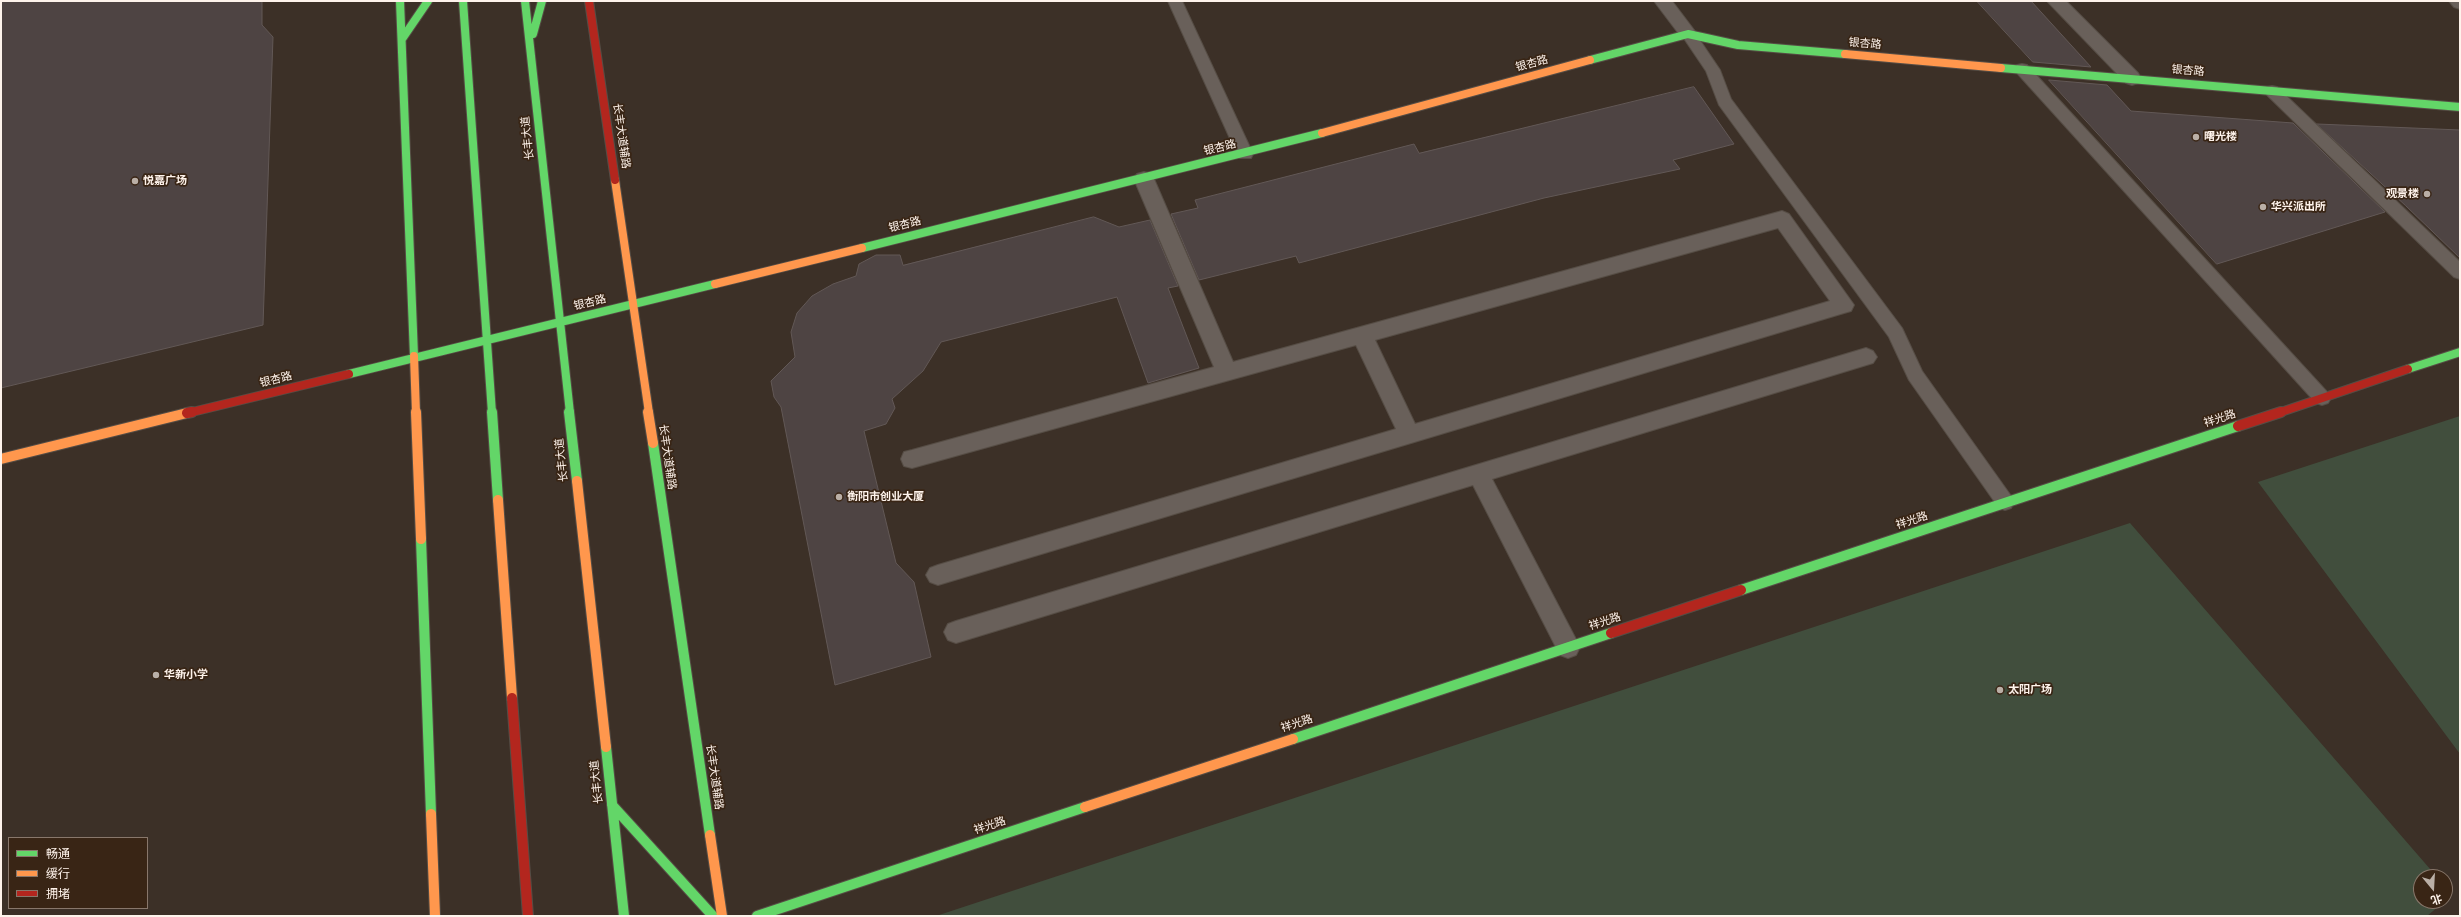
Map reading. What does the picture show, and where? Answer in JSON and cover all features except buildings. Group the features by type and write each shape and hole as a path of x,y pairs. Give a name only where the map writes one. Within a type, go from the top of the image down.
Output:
{"main road":[{"path":"400,1 435,916"},
{"path":"402,39 428,1"},
{"path":"463,1 528,916"},
{"name":"长丰大道","path":"525,1 624,916"},
{"path":"530,47 542,1"},
{"name":"长丰大道辅路","path":"589,1 722,916"},
{"name":"银杏路","path":"1,459 414,359 1245,154 1688,34 1738,45 2460,107"},
{"name":"祥光路","path":"757,916 2460,352"},
{"path":"612,805 713,916"}],"street":[{"path":"1663,1 1688,34"},
{"path":"2056,1 2132,78"},
{"path":"1144,179 1227,372"},
{"path":"912,459 1782,219 1844,305 938,575"},
{"path":"1362,335 1410,435"},
{"path":"956,632 1866,356"},
{"path":"1478,474 1568,647"}],"lane":[{"path":"1175,1 1245,154"},
{"path":"1688,34 1713,70 1724,101 1896,333 1915,375 2005,502"},
{"path":"2022,69 2322,398"},
{"path":"2272,90 2460,272"}],"green space":[{"path":"2460,416 2460,754 2258,482"},
{"name":"太阳广场","path":"2130,523 2430,869 2413,869 2413,909 2435,909 2427,916 936,916"}],"traffic: fast":[{"path":"400,1 414,356"},
{"path":"402,39 428,1"},
{"path":"463,1 498,500"},
{"path":"525,1 577,481"},
{"path":"533,34 542,1"},
{"path":"1590,60 1688,34 1738,45 1845,54"},
{"path":"2001,68 2460,107"},
{"path":"862,248 1322,133"},
{"path":"349,374 715,284"},
{"path":"2408,369 2460,352"},
{"path":"1741,590 2238,426"},
{"path":"653,443 710,835"},
{"path":"421,539 431,814"},
{"path":"1293,739 1611,633"},
{"path":"606,747 624,916"},
{"path":"612,805 713,916"},
{"path":"757,916 1085,807"}],"traffic: slow":[{"path":"1845,54 2001,68"},
{"path":"1322,133 1590,60"},
{"path":"615,180 653,443"},
{"path":"715,284 862,248"},
{"path":"414,356 421,539"},
{"path":"1,459 187,413"},
{"path":"577,481 606,747"},
{"path":"498,500 512,698"},
{"path":"1085,807 1293,739"},
{"path":"431,814 435,916"},
{"path":"710,835 722,916"}],"traffic: jam":[{"path":"589,1 615,180"},
{"path":"2238,426 2408,369"},
{"path":"187,413 349,374"},
{"path":"1611,633 1741,590"},
{"path":"512,698 528,916"}],"place":[{"name":"曙光楼","path":"2196,137"},
{"name":"悦嘉广场","path":"135,181"},
{"name":"观景楼","path":"2427,194"},
{"name":"华兴派出所","path":"2263,207"},
{"name":"衡阳市创业大厦","path":"839,497"},
{"name":"华新小学","path":"156,675"},
{"name":"太阳广场","path":"2000,690"}]}
